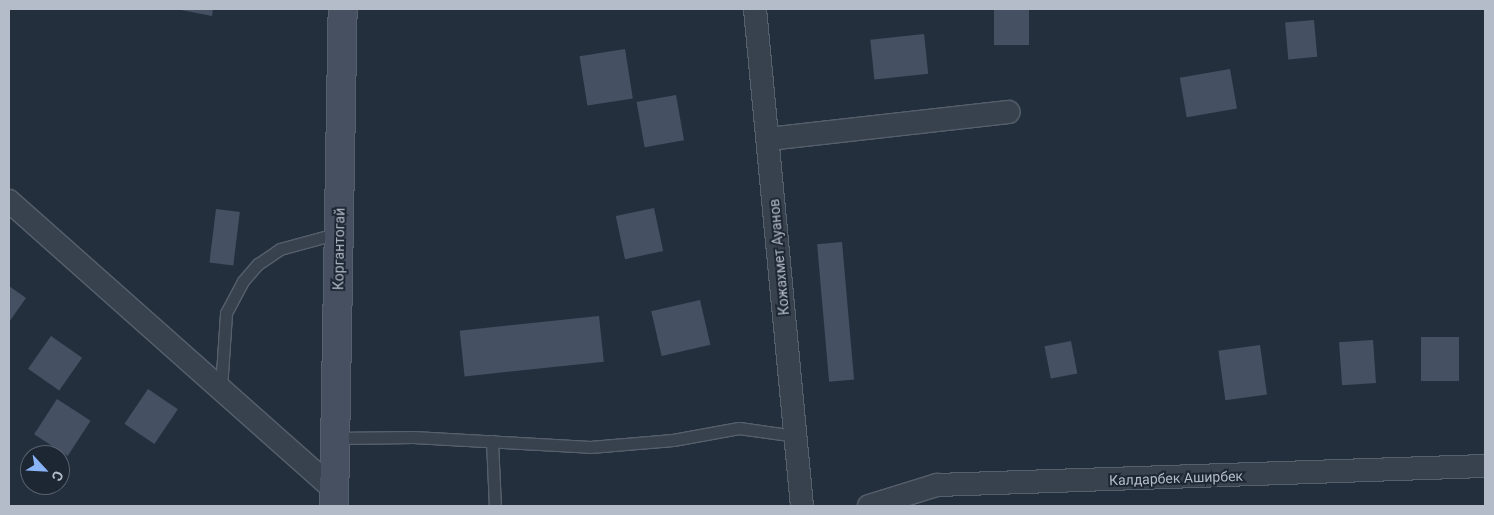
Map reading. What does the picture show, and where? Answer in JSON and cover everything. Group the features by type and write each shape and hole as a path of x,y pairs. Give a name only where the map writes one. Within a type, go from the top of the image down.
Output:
{"main road":[{"name":"Коргантогай","path":"335,498 343,9"}],"street":[{"name":"Кожахмет Ауанов","path":"755,9 802,506"},
{"path":"768,139 1008,112"},
{"name":"Коргантогай","path":"9,201 221,389 335,498"},
{"name":"Калдарбек Аширбек","path":"869,506 937,485 1485,466"}],"lane":[{"path":"221,389 226,313 243,282 258,264 280,249 339,233"},
{"path":"336,438 492,440 590,448 673,440 739,428 796,436"},
{"path":"492,440 495,506"}],"building":[{"path":"176,9 213,9 212,16"},
{"path":"994,9 1029,9 1029,45 994,45"},
{"path":"1314,20 1317,57 1288,59 1285,23"},
{"path":"924,34 928,74 874,79 870,40"},
{"path":"625,49 633,98 587,106 580,56"},
{"path":"1230,69 1237,108 1187,117 1180,78"},
{"path":"676,95 684,140 645,147 637,102"},
{"path":"654,208 663,251 625,259 616,216"},
{"path":"216,209 240,212 233,266 209,263"},
{"path":"842,242 854,379 829,382 817,244"},
{"path":"9,286 26,298 9,322"},
{"path":"700,300 710,345 662,356 651,311"},
{"path":"599,316 604,362 465,376 460,331"},
{"path":"51,336 82,358 59,391 28,369"},
{"path":"1421,337 1459,337 1459,381 1421,381"},
{"path":"1373,340 1376,383 1342,385 1339,342"},
{"path":"1071,341 1077,373 1051,379 1044,346"},
{"path":"1260,345 1267,395 1225,400 1218,351"},
{"path":"148,389 178,409 154,444 125,424"},
{"path":"57,399 91,421 70,452 70,445 51,445 34,434"}]}
